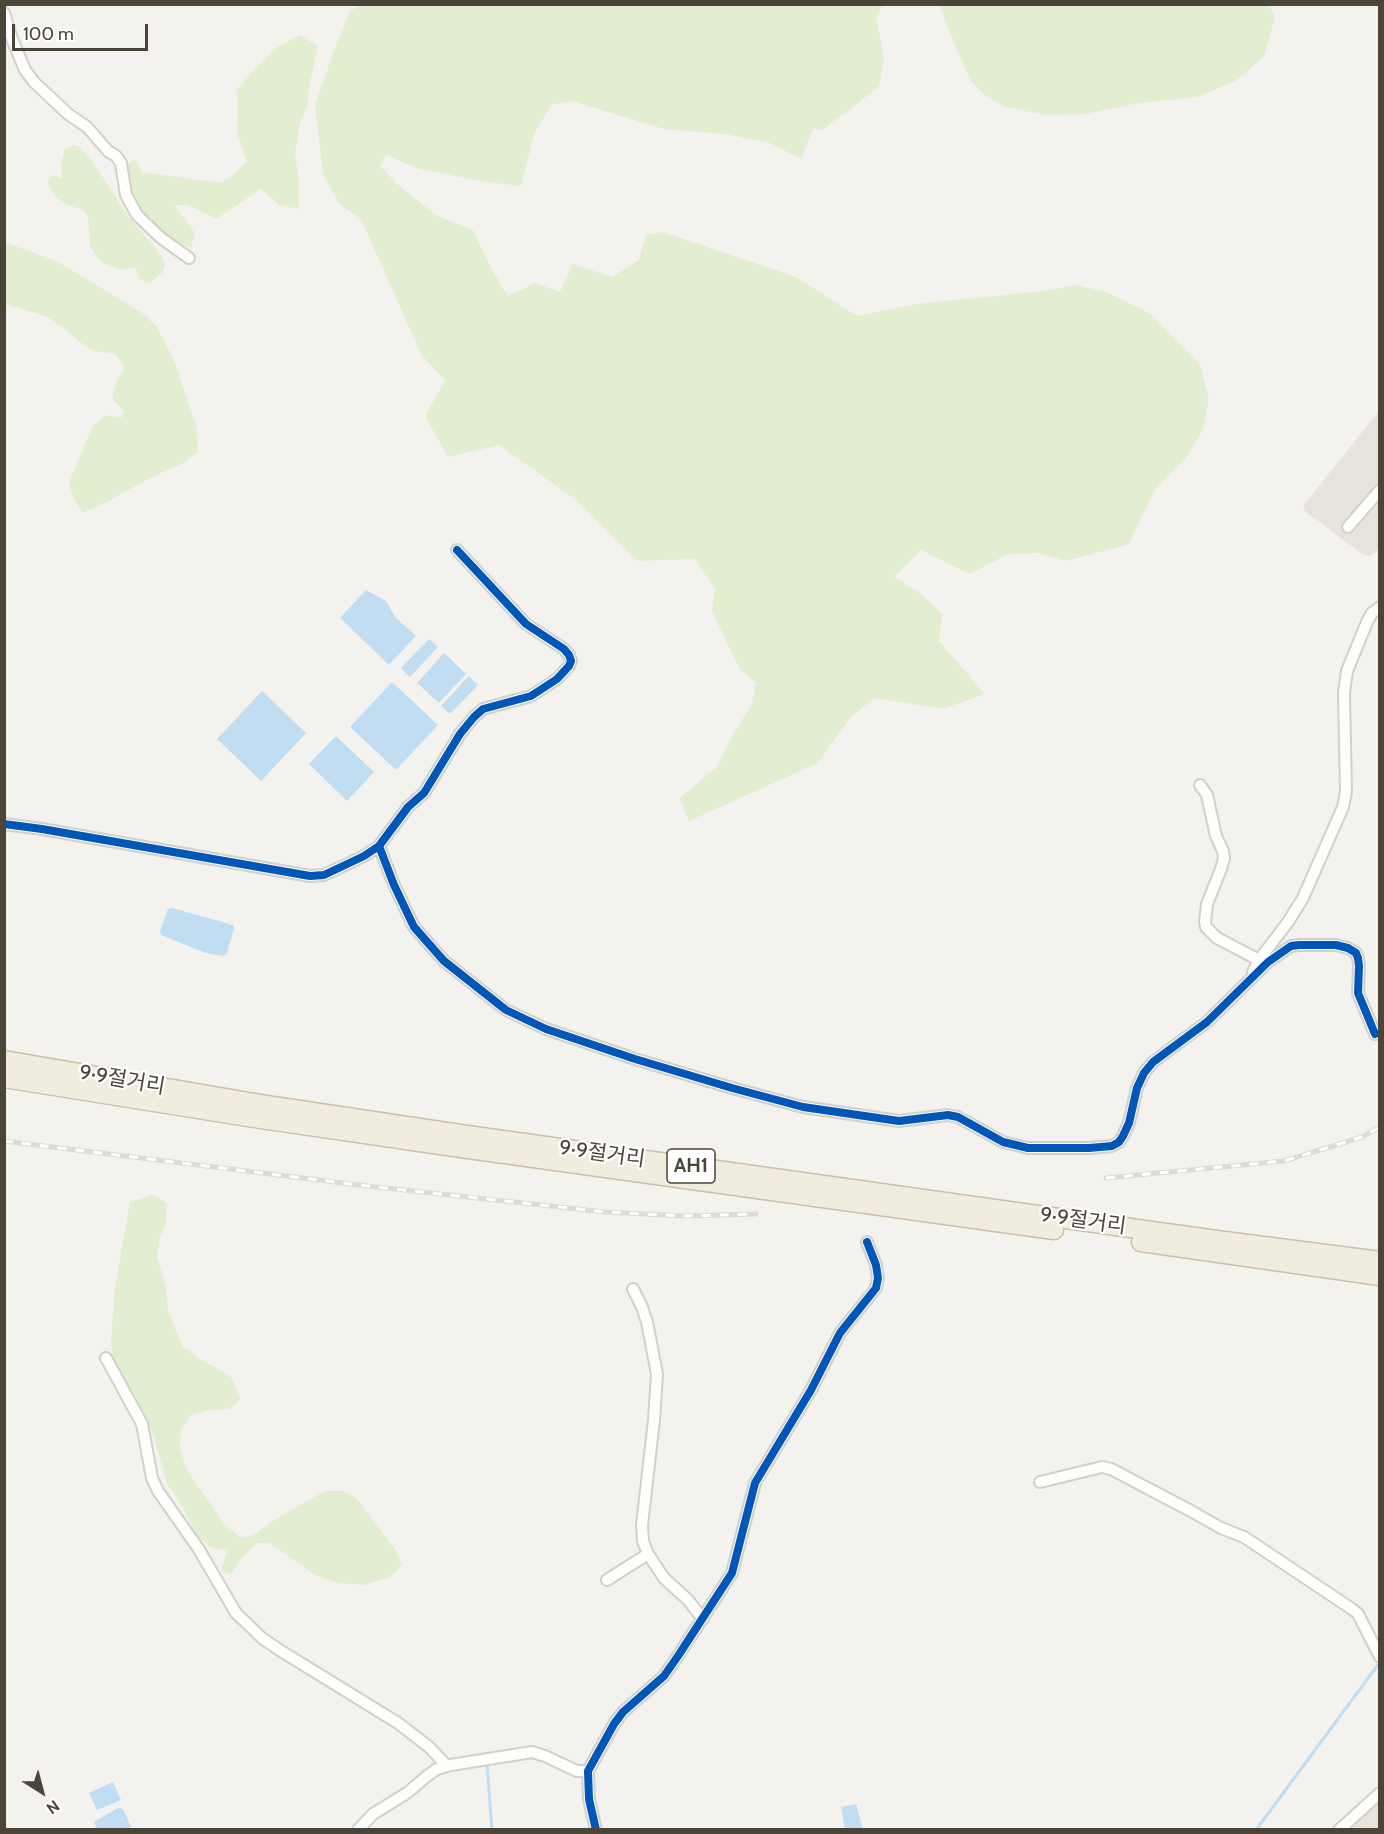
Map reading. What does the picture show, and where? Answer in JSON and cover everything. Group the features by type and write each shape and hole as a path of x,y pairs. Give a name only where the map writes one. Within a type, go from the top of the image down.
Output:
{"highway":[{"name":"9·9절거리","path":"4,1060 261,1104 410,1126 1380,1261"},
{"name":"9·9절거리","path":"4,1078 461,1148 1380,1276"}],"street":[{"path":"4,13 25,70 34,82 116,156 121,163 126,195 137,215 161,238 189,258"},
{"path":"1348,527 1380,490"},
{"path":"4,824 310,876 324,875 364,856 379,846 408,807 424,793 460,734 474,717 483,709 531,696 557,679 571,661 564,649 526,624 457,550"},
{"path":"1250,978 1259,960 1303,898 1343,807 1346,792 1344,693 1347,671 1367,621 1380,607"},
{"path":"1200,785 1207,795 1216,836 1224,858 1207,904 1206,927 1217,938 1259,960"},
{"path":"379,846 414,927 444,961 506,1010 546,1029 634,1059 803,1107 898,1121 948,1115 958,1117 1003,1142 1028,1148 1112,1146 1124,1136 1137,1088 1144,1073 1153,1062 1207,1022 1250,978 1291,946 1336,945 1356,953 1359,958 1358,993 1375,1034"},
{"path":"596,1830 589,1799 588,1771 614,1724 623,1712 664,1676 732,1573 755,1483 811,1390 840,1333 876,1288 878,1278 876,1265 867,1242"},
{"path":"633,1289 647,1322 657,1374 642,1526 643,1540 648,1554 664,1578 688,1600 703,1619"},
{"path":"106,1358 142,1424 152,1478 158,1491 198,1548 236,1613 263,1639 398,1722 429,1747 447,1766"},
{"path":"1040,1482 1102,1467 1112,1469 1221,1528 1244,1537 1352,1609 1358,1614 1380,1657"},
{"path":"607,1580 648,1554"},
{"path":"358,1830 374,1814 437,1770 447,1766 532,1752 577,1771 588,1771"},
{"path":"1339,1830 1380,1793"}],"shaded area":[{"path":"1379,411 1379,549 1370,556 1362,554 1305,511 1303,506"},
{"path":"1379,1797 1379,1829 1347,1829"}],"green space":[{"path":"361,5 883,5 876,17 884,57 879,87 822,130 813,129 801,159 770,143 725,134 664,129 572,101 551,105 534,134 521,186 479,181 416,168 386,155 380,166 396,183 437,216 473,230 491,268 508,296 535,283 560,292 572,264 612,277 639,260 646,235 663,232 796,277 857,316 916,304 1043,291 1077,285 1106,292 1151,314 1200,364 1209,399 1203,430 1185,459 1155,489 1129,544 1066,561 1038,553 1008,554 970,574 921,550 894,577 920,593 942,614 939,641 985,694 943,709 875,698 849,719 818,763 689,821 679,798 717,767 752,704 756,683 740,670 712,611 715,588 694,559 638,561 573,498 499,445 448,457 425,416 445,381 421,354 361,219 340,205 323,174 315,105 350,11"},
{"path":"940,5 1269,5 1275,17 1264,57 1235,81 1198,97 1139,103 1085,114 1045,115 1005,107 986,96 970,80"},
{"path":"299,35 318,46 295,155 299,180 299,209 279,205 261,189 216,219 188,205 174,205 195,233 191,248 178,243 159,228 141,209 131,194 127,167 135,160 142,172 221,183 232,176 247,161 237,135 236,90 274,49"},
{"path":"73,145 80,147 90,158 126,213 161,255 165,265 163,272 150,283 139,279 136,267 120,270 102,263 90,247 88,218 84,210 67,205 56,197 47,183 52,175 62,178 61,163 65,149"},
{"path":"4,242 57,261 142,313 156,326 173,358 197,428 198,452 183,463 83,513 72,495 69,483 92,427 105,415 121,418 124,412 112,398 117,380 125,367 115,354 92,351 48,317 5,304"},
{"path":"153,1195 167,1203 166,1225 160,1236 157,1257 166,1287 168,1310 182,1346 232,1378 240,1399 230,1409 209,1410 191,1415 181,1430 180,1448 187,1470 225,1525 241,1538 254,1535 273,1521 325,1491 343,1491 357,1499 397,1552 402,1565 390,1577 364,1585 337,1583 313,1574 270,1543 257,1543 231,1574 221,1571 227,1551 210,1547 197,1536 167,1484 154,1437 142,1409 113,1359 111,1342 115,1287 130,1202"}],"water":[{"path":"366,590 386,601 395,617 416,636 389,665 340,618"},
{"path":"429,639 438,647 410,677 401,668"},
{"path":"444,653 466,674 439,703 417,683"},
{"path":"469,676 478,685 450,714 441,706"},
{"path":"392,682 438,725 396,770 350,727"},
{"path":"262,691 306,733 261,781 217,739"},
{"path":"336,736 374,772 347,801 309,764"},
{"path":"172,908 233,925 227,953 223,956 206,953 161,935 160,931 168,909"},
{"path":"113,1782 121,1800 97,1810 89,1793"},
{"path":"856,1804 863,1829 845,1829 841,1807"},
{"path":"118,1808 123,1809 132,1829 97,1829 94,1822"}],"waterway":[{"path":"1256,1830 1380,1662"},
{"path":"487,1764 492,1830"}],"railway":[{"path":"1106,1178 1284,1161 1362,1137 1380,1127"},
{"path":"4,1141 367,1186 605,1212 684,1216 756,1214"}],"cycle path":[{"path":"4,824 310,876 324,875 364,856 379,846 408,807 424,793 460,734 474,717 483,709 531,696 557,679 571,661 564,649 526,624 457,550"},
{"path":"379,846 414,927 444,961 506,1010 546,1029 635,1059 803,1107 899,1121 948,1115 958,1117 1003,1142 1028,1148 1112,1146 1123,1136 1129,1123 1137,1088 1144,1073 1153,1062 1207,1022 1268,962 1291,946 1336,945 1356,953 1359,966 1358,993 1375,1034"},
{"path":"596,1830 589,1799 588,1771 614,1724 623,1712 664,1676 732,1573 755,1483 811,1390 840,1333 876,1288 878,1278 876,1265 867,1242"}]}
